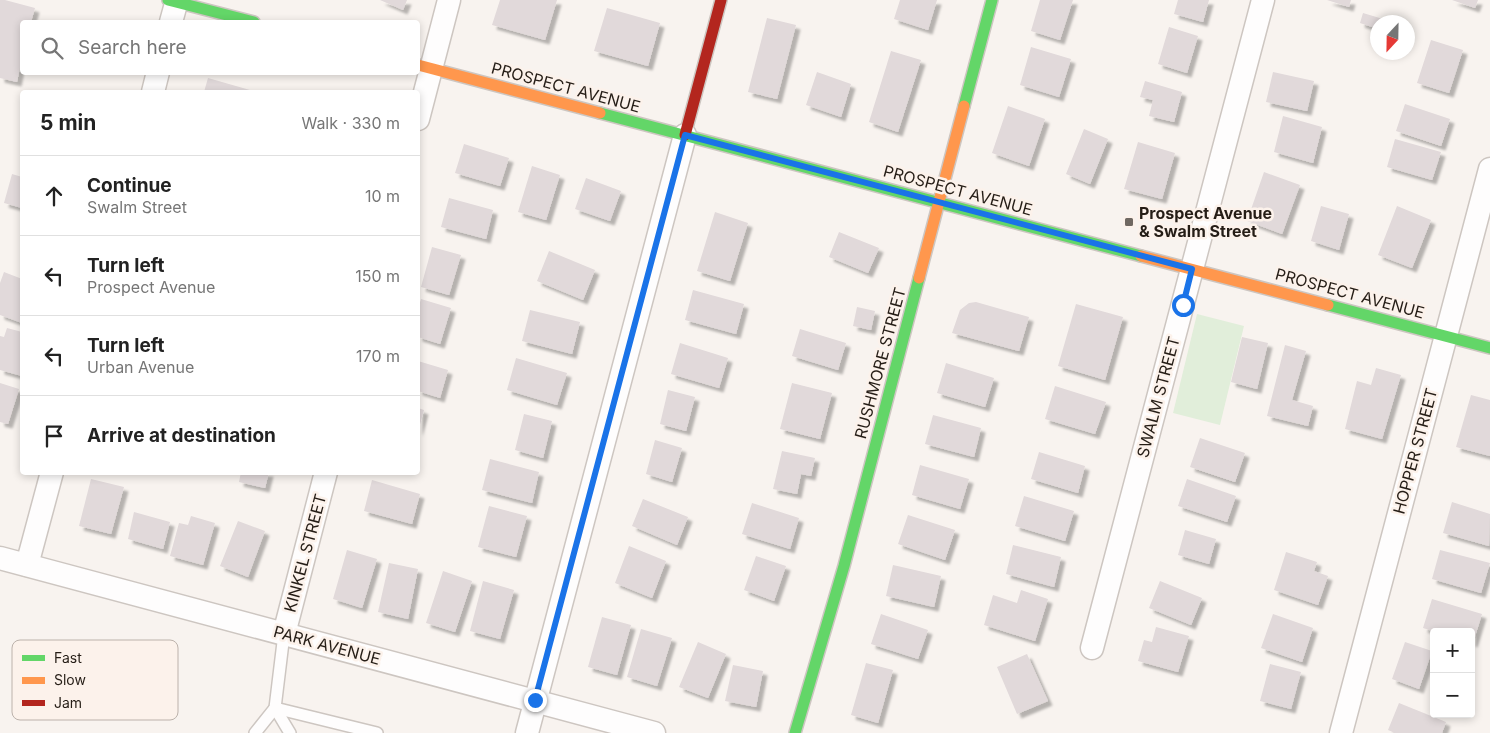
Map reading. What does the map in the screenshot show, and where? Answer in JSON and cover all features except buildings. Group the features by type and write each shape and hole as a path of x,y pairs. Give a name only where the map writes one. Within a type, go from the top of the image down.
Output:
{"main road":[{"path":"685,135 721,0"},
{"name":"RUSHMORE STREET","path":"795,733 844,566 992,0"},
{"path":"173,6 244,20"},
{"name":"PROSPECT AVENUE","path":"424,66 1490,348"}],"street":[{"path":"420,101 424,66 449,0"},
{"name":"SWALM STREET","path":"1092,648 1263,0"},
{"path":"153,90 157,75"},
{"path":"526,733 685,135"},
{"name":"HOPPER STREET","path":"1341,733 1490,169"},
{"path":"27,565 51,475"},
{"name":"KINKEL STREET","path":"284,634 325,475"},
{"name":"PARK AVENUE","path":"0,558 654,733"}],"lane":[{"path":"255,733 275,708 284,634"},
{"path":"275,708 290,733"},
{"path":"275,708 377,733"}],"green space":[{"path":"1197,314 1244,326 1220,425 1173,413"}],"traffic: fast":[{"path":"168,0 246,20"},
{"path":"964,106 992,0"},
{"path":"600,113 1141,256"},
{"path":"795,733 844,566 919,278"},
{"path":"1328,305 1490,348"}],"traffic: slow":[{"path":"420,66 600,113"},
{"path":"919,278 964,106"},
{"path":"1141,256 1328,305"}],"traffic: jam":[{"path":"685,135 721,0"}],"place":[{"name":"Prospect Avenue & Swalm Street","path":"1129,222"}],"route":[{"path":"535,700 685,135 1192,269 1183,305"}]}
